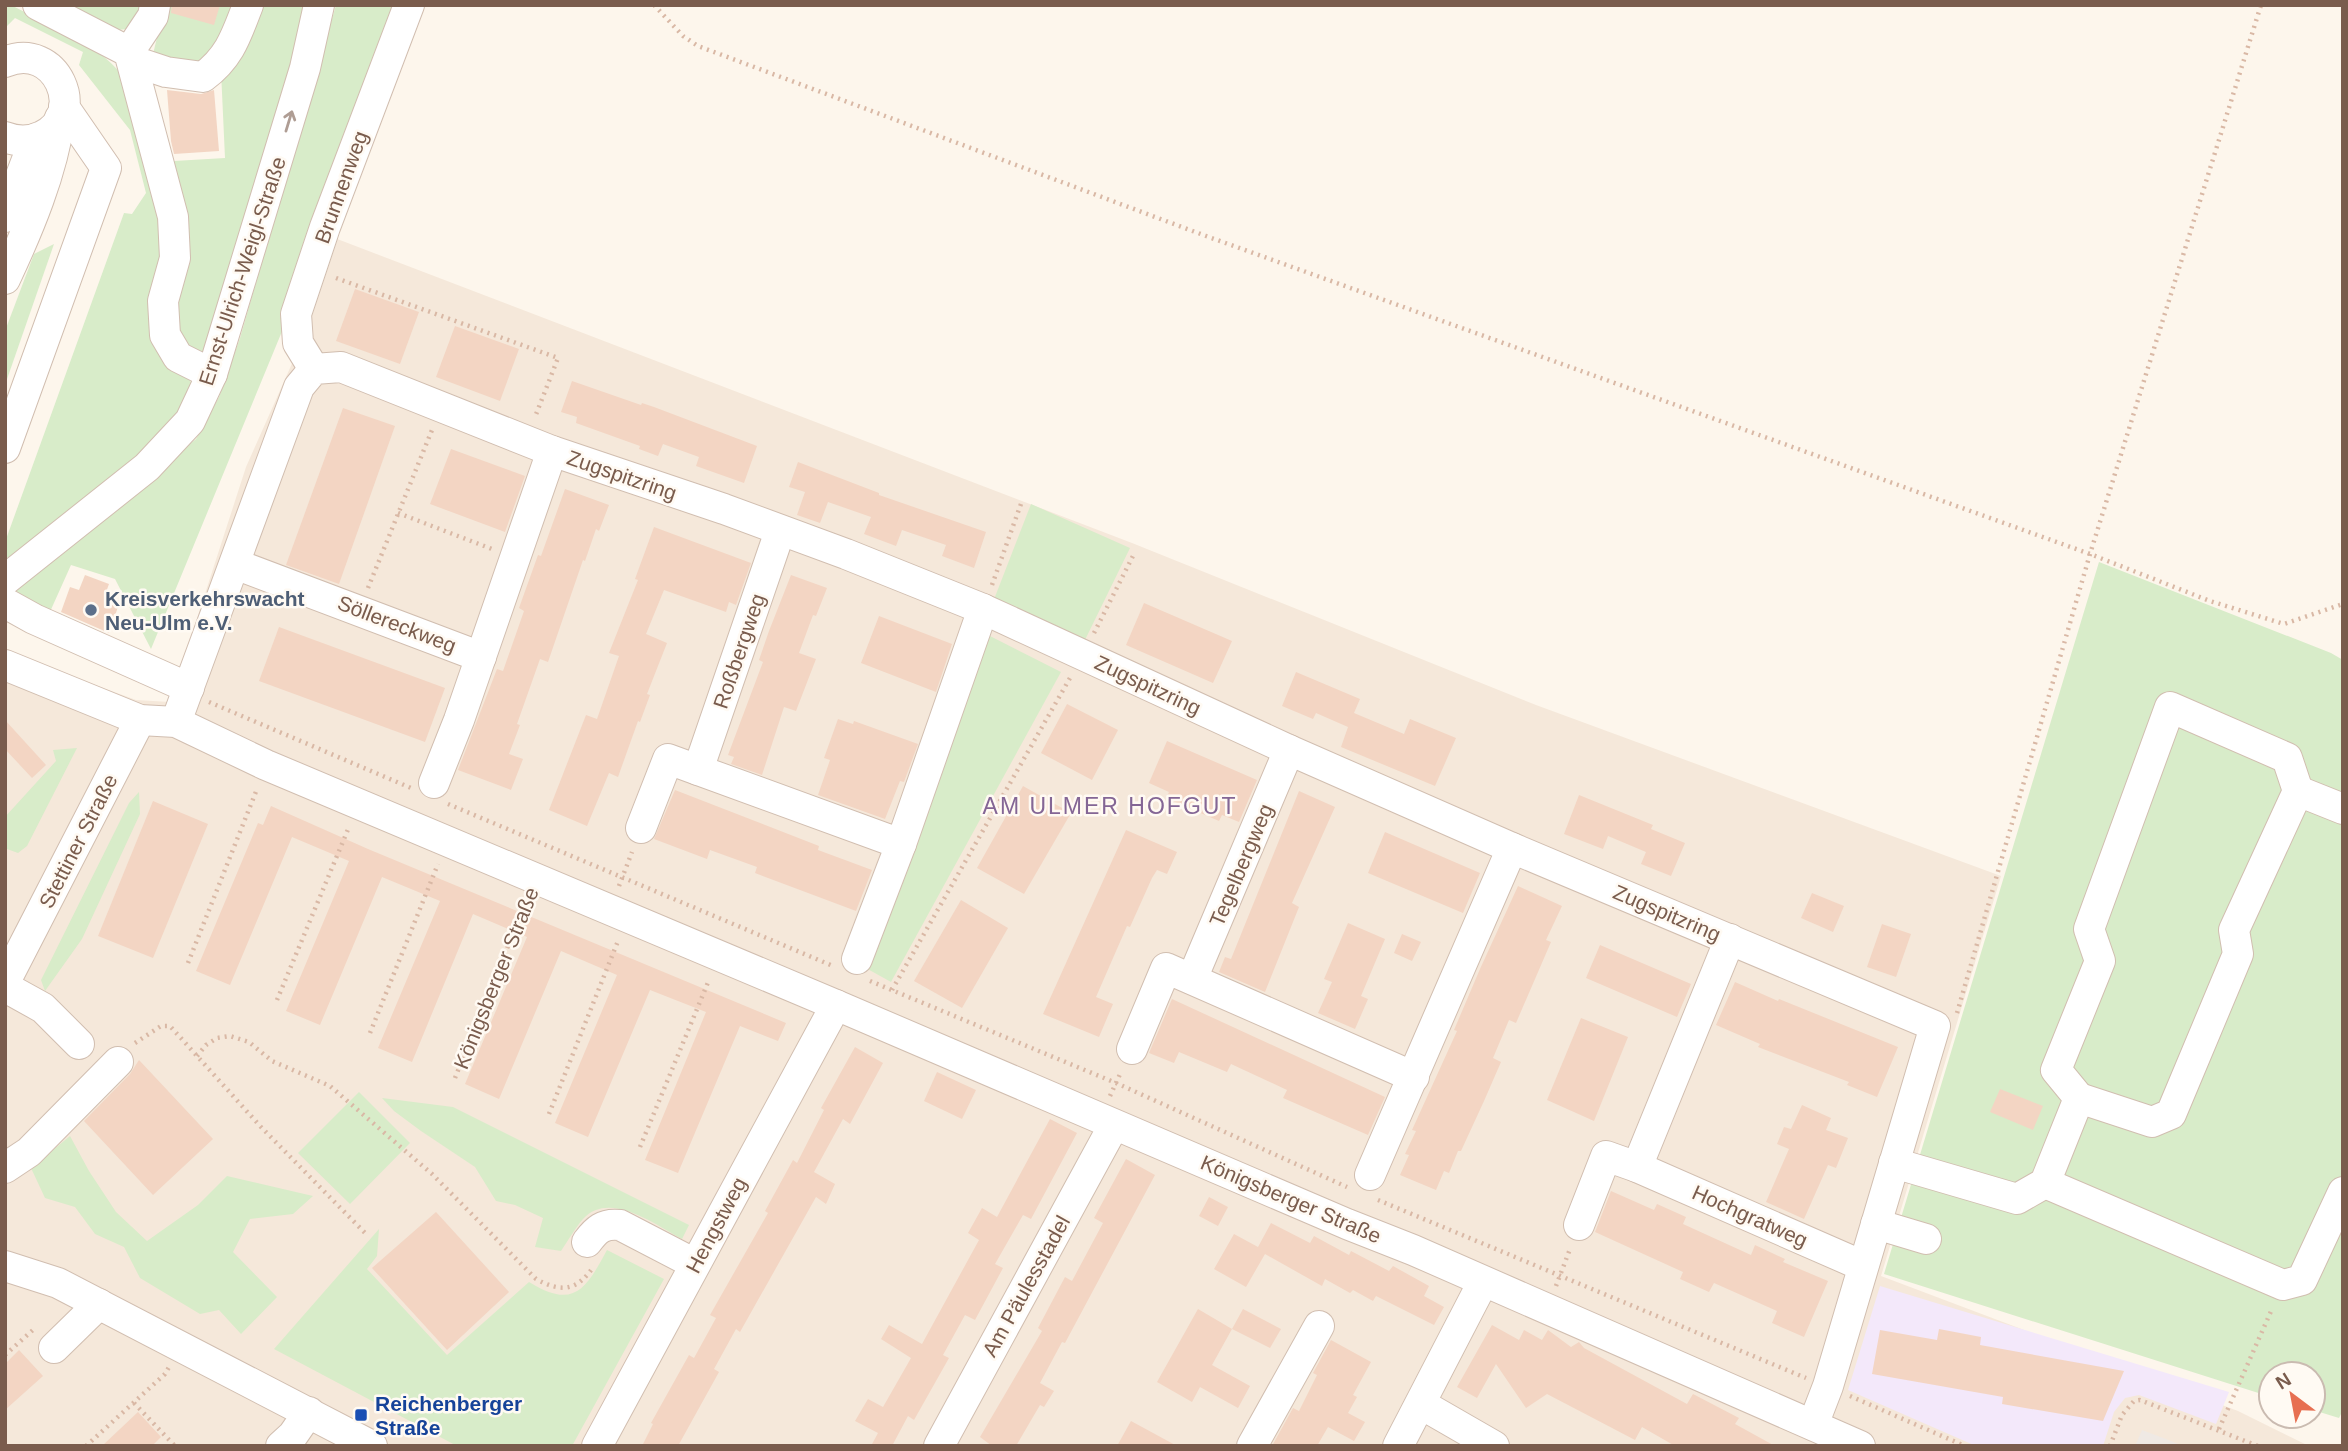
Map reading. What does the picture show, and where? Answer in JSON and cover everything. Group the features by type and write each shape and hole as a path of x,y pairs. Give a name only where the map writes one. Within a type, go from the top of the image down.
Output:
{"street":[{"path":"38,5 131,57 184,76 203,76 219,65 232,46 247,5"},
{"path":"155,5 153,16 131,57 173,217 175,258 163,301 165,335 178,357 212,374"},
{"name":"Ernst-Ulrich-Weigl-Straße","path":"6,579 147,467 190,421 212,374 305,68 319,5"},
{"name":"Brunnenweg","path":"314,369 298,343 296,314 310,269 409,5"},
{"path":"5,62 27,58 40,61 52,69 60,80 64,94 56,148 21,246 5,279"},
{"path":"5,137 24,141 46,135 62,113"},
{"path":"5,448 106,168 62,113"},
{"path":"5,217 35,139"},
{"name":"Zugspitzring","path":"314,369 341,367 539,446 846,554 983,609 1289,750 1512,848 1730,939 1945,1022"},
{"path":"176,722 299,387 314,369"},
{"name":"Söllereckweg","path":"430,791 515,558 539,446"},
{"name":"Roßbergweg","path":"698,771 780,531"},
{"name":"Söllereckweg","path":"235,564 481,657"},
{"path":"5,603 188,690"},
{"path":"853,968 901,844 983,609"},
{"name":"Königsberger Straße","path":"5,665 140,720 176,722 219,755 266,765 536,877 1547,1307 1823,1435 1860,1446"},
{"path":"2170,707 2287,758 2298,791 2234,930 2238,954 2171,1114 2152,1122 2078,1098 2056,1070 2100,961 2089,929 2170,707"},
{"name":"Stettiner Straße","path":"8,973 140,720"},
{"name":"Tegelbergweg","path":"1192,979 1289,750"},
{"path":"641,828 668,759 901,844"},
{"path":"2298,791 2343,810"},
{"path":"1365,1187 1512,848"},
{"path":"1637,1167 1730,939"},
{"path":"1132,1049 1166,968 1414,1077"},
{"path":"8,973 79,1044"},
{"name":"Hengstweg","path":"597,1446 836,1004"},
{"path":"1823,1435 1828,1387 1863,1266 1894,1163 1945,1022"},
{"path":"5,1168 29,1152 118,1062"},
{"path":"1894,1163 2017,1199 2045,1182 2078,1098"},
{"name":"Am Päulesstadel","path":"939,1446 1107,1122"},
{"name":"Hochgratweg","path":"1579,1225 1606,1156 1863,1266"},
{"path":"2045,1182 2283,1285 2302,1280 2343,1192"},
{"path":"1876,1224 1926,1239"},
{"path":"592,1252 602,1226 620,1225 695,1264"},
{"path":"5,1266 58,1283 372,1446"},
{"path":"1398,1446 1483,1282"},
{"path":"47,1335 99,1304"},
{"path":"1252,1446 1320,1326"},
{"path":"1422,1404 1494,1446"},
{"path":"281,1446 293,1435 309,1412"}],"path":[{"path":"654,5 683,36 698,46 1206,236 2090,554 2210,601 2284,624 2343,604"},
{"path":"1945,1022 2260,5"},
{"path":"310,269 558,358 539,446"},
{"path":"359,609 441,407"},
{"path":"983,609 1022,501"},
{"path":"398,513 515,558"},
{"path":"892,990 1083,655 1134,554"},
{"path":"188,690 430,791 623,877 853,968 892,990 1365,1187 1560,1277 1965,1446"},
{"path":"188,963 266,765"},
{"path":"277,1000 358,803"},
{"path":"549,1114 618,913 623,877 641,828"},
{"path":"370,1032 447,840"},
{"name":"Königsberger Straße","path":"455,1078 536,877"},
{"path":"640,1147 719,957"},
{"path":"118,1062 133,1044 161,1026 170,1026 261,1127 368,1236"},
{"path":"197,1056 206,1045 217,1038 230,1036 248,1042 272,1061 330,1086 432,1174 536,1279 551,1287 573,1287 588,1275 592,1252"},
{"path":"1107,1122 1116,1083 1132,1049"},
{"path":"1547,1307 1579,1225"},
{"path":"2219,1429 2283,1285"},
{"path":"5,1355 47,1335"},
{"path":"86,1446 165,1374 181,1347"},
{"path":"2110,1446 2122,1415 2128,1406 2140,1400 2258,1446"},
{"path":"134,1403 175,1446"},
{"path":"115,1410 121,1415"}],"shaded area":[{"path":"332,237 1132,543 1536,705 2001,876 1881,1276 2238,1411 2257,1420 2257,1430 2277,1430 2309,1446 5,1446 5,652 136,700 170,702 246,467 302,341"},
{"path":"1880,1286 2229,1392 2216,1424 2139,1395 2125,1398 2114,1412 2103,1446 1976,1446 1848,1390"},
{"path":"2142,1430 2171,1441 2182,1446 2135,1446"}],"green space":[{"path":"5,5 11,5 90,47 117,69 127,82 165,246 167,365 190,380 194,391 150,449 10,562 5,553 5,542 124,213 132,214 146,193 130,130 79,65 83,52 15,18 5,28"},
{"path":"60,5 142,5 132,28 122,30 95,24"},
{"path":"165,5 239,5 204,69 153,54"},
{"path":"254,5 306,5 212,355 192,348 179,337 172,317 181,292 188,234 174,161 225,158 221,71"},
{"path":"336,5 394,5 290,312 151,649 115,579 71,565 49,614 15,592 19,584 196,439 219,397 240,338"},
{"path":"54,244 5,385 5,331 34,254"},
{"path":"1031,504 1130,548 1083,644 993,602"},
{"path":"2099,562 2343,660 2343,1410 2339,1418 2327,1414 2327,1360 2257,1360 2257,1393 1884,1274"},
{"path":"990,636 1061,672 891,982 864,967"},
{"path":"77,748 27,846 18,853 7,849 5,817 56,761 53,750"},
{"path":"139,792 140,814 82,939 45,991 41,980 129,803"},
{"path":"359,1092 410,1143 350,1204 298,1153"},
{"path":"382,1098 453,1107 689,1225 682,1239 633,1213 606,1208 594,1211 583,1219 561,1251 535,1247 543,1218 515,1205 496,1201 475,1167 394,1111"},
{"path":"70,1136 116,1212 147,1241 198,1205 227,1176 313,1196 293,1214 250,1219 233,1252 277,1297 241,1334 219,1310 200,1314 140,1278 124,1247 95,1234 75,1207 45,1198 31,1168"},
{"path":"379,1229 377,1256 367,1269 447,1355 529,1282 557,1294 577,1291 585,1285 607,1250 664,1279 572,1446 457,1446 274,1349"}],"building":[{"path":"172,5 220,5 214,25 171,13"},
{"path":"167,90 201,94 214,90 219,151 174,154"},
{"path":"355,289 419,312 400,364 336,341"},
{"path":"455,326 519,349 500,401 436,377"},
{"path":"572,381 654,407 757,446 744,483 696,466 699,457 663,444 658,456 639,449 640,446 576,423 577,417 561,412"},
{"path":"343,408 395,426 339,584 286,565"},
{"path":"451,449 525,476 505,532 430,504"},
{"path":"798,462 879,495 986,532 974,568 942,556 946,545 902,530 896,546 864,534 871,517 828,502 820,523 797,515 805,492 789,487"},
{"path":"565,489 609,505 599,531 596,529 585,561 583,560 548,662 540,659 517,724 520,725 509,754 523,759 511,790 458,770 497,669 503,671 524,611 519,608"},
{"path":"654,527 751,563 736,605 729,602 726,612 664,590 646,634 667,643 618,777 609,773 587,826 549,810 586,715 597,719 619,656 609,653 638,580 635,579"},
{"path":"85,575 109,584 105,595 120,601 109,633 61,612 70,587 79,590"},
{"path":"791,575 827,588 816,616 813,615 799,653 816,659 796,711 784,707 762,775 731,764 734,757 728,755 763,662 759,660"},
{"path":"1144,603 1232,641 1213,683 1126,645"},
{"path":"879,616 952,644 936,692 861,663"},
{"path":"279,627 445,688 425,742 259,681"},
{"path":"1296,672 1360,699 1354,713 1404,734 1410,719 1456,738 1435,786 1341,747 1348,727 1316,713 1313,719 1282,706"},
{"path":"1067,704 1118,730 1092,780 1041,753"},
{"path":"838,719 853,724 854,721 918,744 904,782 900,781 885,819 818,795 830,760 824,758"},
{"path":"5,720 46,765 32,778 5,749"},
{"path":"1167,741 1257,780 1239,822 1222,815 1219,821 1166,798 1169,792 1149,783"},
{"path":"1023,786 1071,813 1024,894 977,868"},
{"path":"675,790 819,846 818,850 872,870 856,911 755,873 757,867 710,850 707,859 654,839"},
{"path":"1299,791 1335,807 1292,903 1299,907 1265,992 1219,972 1225,957 1231,959"},
{"path":"1579,795 1653,825 1651,829 1685,843 1671,876 1641,864 1646,852 1608,836 1603,849 1564,834"},
{"path":"153,801 208,824 153,958 98,936"},
{"path":"271,806 786,1023 778,1041 740,1026 678,1173 645,1160 706,1012 650,990 588,1137 555,1123 617,975 561,951 499,1099 465,1084 527,937 473,914 412,1062 378,1048 440,901 382,877 320,1025 286,1011 349,861 292,837 230,985 196,971 258,823 263,825"},
{"path":"1126,830 1177,852 1167,874 1157,870 1152,878 1130,927 1127,926 1096,997 1113,1004 1099,1037 1043,1014"},
{"path":"1385,832 1480,873 1463,913 1368,873"},
{"path":"1518,886 1562,906 1546,940 1551,942 1516,1023 1509,1020 1493,1058 1501,1062 1484,1101 1461,1151 1458,1151 1449,1173 1444,1171 1436,1190 1400,1175 1409,1155 1405,1154 1416,1131 1412,1130 1457,1031 1454,1030"},
{"path":"1812,893 1844,906 1833,932 1801,918"},
{"path":"961,900 1008,928 962,1008 914,981"},
{"path":"1348,923 1385,939 1361,996 1368,999 1355,1029 1318,1013 1332,982 1324,979"},
{"path":"1882,924 1911,934 1896,977 1867,967"},
{"path":"1402,934 1421,942 1412,961 1394,953"},
{"path":"1600,945 1691,984 1677,1017 1586,978"},
{"path":"1735,982 1898,1047 1877,1097 1847,1085 1849,1082 1758,1047 1760,1044 1716,1025"},
{"path":"1172,999 1385,1097 1368,1135 1283,1098 1287,1090 1231,1064 1227,1072 1179,1052 1174,1063 1149,1053"},
{"path":"1581,1018 1628,1037 1594,1121 1547,1100"},
{"path":"855,1047 883,1063 850,1124 843,1119 814,1172 835,1184 826,1204 816,1197 740,1332 736,1329 714,1369 719,1372 678,1446 642,1446 653,1424 651,1423 689,1355 694,1358 716,1318 710,1315 768,1213 765,1211 793,1160 797,1163 824,1110 821,1108"},
{"path":"139,1060 213,1139 153,1195 84,1121 130,1074"},
{"path":"937,1072 976,1090 962,1119 924,1101"},
{"path":"2000,1089 2043,1106 2033,1130 1990,1112"},
{"path":"1802,1105 1831,1118 1826,1130 1848,1138 1836,1168 1828,1165 1804,1219 1766,1202 1789,1149 1777,1144 1784,1127 1791,1129"},
{"path":"1050,1119 1077,1133 1031,1219 1023,1215 995,1264 1003,1268 975,1320 965,1315 943,1355 949,1358 914,1420 908,1416 892,1446 871,1446 878,1433 855,1421 868,1399 883,1407 911,1358 881,1339 889,1325 922,1344 979,1240 968,1233 982,1208 997,1217"},
{"path":"1126,1159 1155,1175 1065,1343 1062,1342 1040,1383 1054,1391 1044,1407 1040,1405 1016,1446 992,1446 980,1437 1042,1331 1038,1328 1065,1277 1072,1281 1103,1223 1094,1218"},
{"path":"1611,1191 1654,1210 1657,1204 1686,1217 1683,1224 1751,1255 1755,1245 1785,1259 1783,1262 1828,1281 1804,1337 1772,1323 1777,1311 1714,1283 1709,1292 1680,1279 1683,1272 1595,1232"},
{"path":"1209,1197 1228,1207 1218,1226 1199,1216"},
{"path":"436,1212 509,1292 447,1350 372,1268"},
{"path":"1271,1223 1310,1243 1314,1236 1349,1255 1351,1251 1389,1271 1393,1266 1429,1286 1424,1296 1444,1307 1434,1325 1376,1296 1373,1301 1353,1290 1350,1293 1325,1279 1322,1286 1265,1254 1246,1287 1214,1269 1234,1234 1258,1247"},
{"path":"1198,1309 1232,1329 1212,1365 1250,1386 1238,1408 1200,1387 1192,1402 1157,1382"},
{"path":"1243,1309 1281,1329 1270,1348 1232,1329"},
{"path":"1492,1325 1519,1340 1524,1330 1542,1340 1548,1330 1571,1347 1579,1342 1584,1348 1687,1404 1693,1394 1739,1418 1735,1424 1775,1446 1675,1446 1642,1427 1635,1440 1547,1394 1526,1408 1496,1364 1477,1398 1457,1387"},
{"path":"1939,1329 1981,1337 1980,1345 2124,1371 2103,1421 2002,1404 2003,1397 1872,1374 1880,1330 1937,1340"},
{"path":"1331,1340 1371,1362 1353,1395 1357,1397 1348,1413 1365,1422 1354,1441 1328,1427 1317,1446 1272,1446 1293,1408 1299,1411 1317,1375 1313,1373"},
{"path":"19,1350 43,1376 5,1410 5,1364"},
{"path":"138,1412 161,1437 152,1446 102,1446"},
{"path":"1131,1421 1177,1446 1117,1446"}],"place":[{"name":"Kreisverkehrswacht Neu-Ulm e.V.","path":"91,610"},
{"name":"Reichenberger Straße","path":"361,1415"}],"district":[{"name":"AM ULMER HOFGUT","path":"1110,806"}]}
